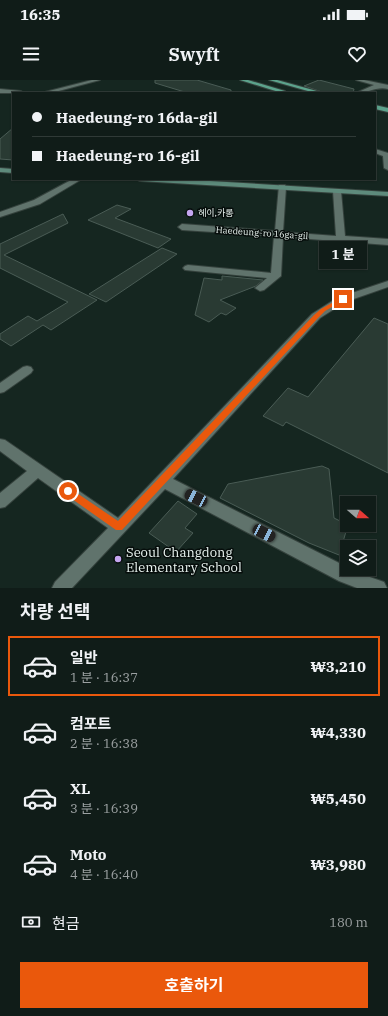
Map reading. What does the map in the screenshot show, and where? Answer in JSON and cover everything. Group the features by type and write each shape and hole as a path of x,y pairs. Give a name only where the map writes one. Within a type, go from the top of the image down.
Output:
{"main road":[{"path":"242,80 284,91"},
{"path":"271,80 317,92"},
{"path":"376,107 388,110"},
{"path":"0,170 12,171"},
{"path":"159,180 388,194"}],"street":[{"path":"69,80 81,84"},
{"path":"48,92 98,80"},
{"path":"278,82 285,80"},
{"path":"358,80 388,87"},
{"path":"362,92 388,82"},
{"path":"0,91 12,92"},
{"path":"376,153 387,155 388,168"},
{"path":"0,215 37,202 76,180"},
{"path":"276,276 282,187"},
{"path":"337,191 342,238"},
{"name":"Haedeung-ro 16ga-gil","path":"182,227 388,242"},
{"path":"188,268 276,276"},
{"path":"260,288 276,276"},
{"path":"61,588 163,481 316,316 323,310 343,299 386,286"},
{"path":"0,389 27,370"},
{"path":"0,444 119,527"},
{"path":"0,502 38,470"},
{"path":"163,481 345,575 378,588"}],"building":[{"path":"155,80 197,80 231,90 231,92 185,92 155,83"},
{"path":"319,80 354,89 353,92 322,92 304,86"},
{"path":"12,129 12,160 0,159 0,139"},
{"path":"117,205 131,209 115,218 171,239 158,248 88,220"},
{"path":"63,214 68,223 4,255 97,300 51,330 43,325 11,346 0,339 0,334 28,316 37,321 68,302 0,268 0,244"},
{"path":"162,248 177,254 106,302 89,294"},
{"path":"222,276 263,280 256,286 220,300 236,308 226,315 221,313 209,322 195,315 204,278 222,280"},
{"path":"374,318 388,324 388,473 286,422 283,426 263,416 288,388 308,397"},
{"path":"322,466 329,469 334,518 340,521 340,532 346,532 344,540 340,540 339,555 309,543 220,498 228,484"},
{"path":"178,501 197,514 185,528 193,533 176,552 149,533"}],"place":[{"name":"헤이,카롱","path":"190,213"},
{"name":"Seoul Changdong Elementary School","path":"118,559"}],"route":[{"path":"68,491 119,527 316,316 323,310 343,299"}]}
